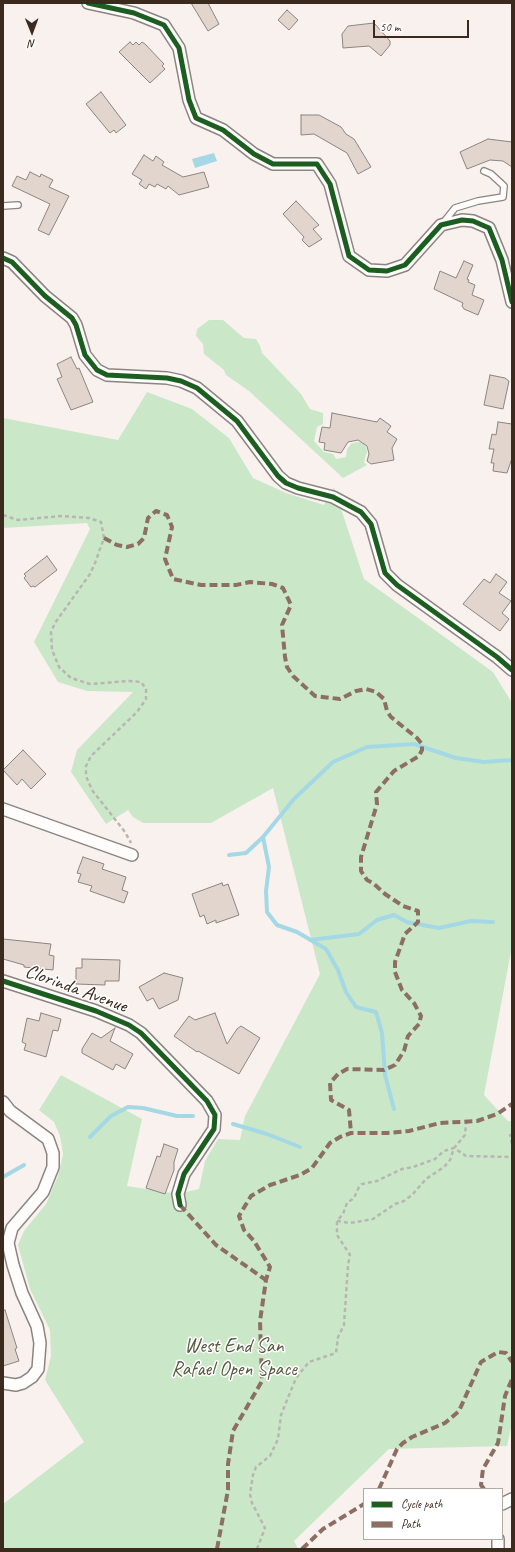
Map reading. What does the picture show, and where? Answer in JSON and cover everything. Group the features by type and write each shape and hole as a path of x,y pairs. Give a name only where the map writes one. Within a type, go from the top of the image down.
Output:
{"street":[{"path":"88,3 134,13 164,25 179,48 189,100 196,118 223,130 254,154 273,164 317,164 330,184 349,256 369,270 387,271 405,265 441,225 462,220 473,221 489,228 502,260 512,302"},
{"path":"3,258 12,262 45,296 72,318 76,325 85,355 97,370 107,375 167,378 181,381 197,388 237,421 278,476 286,483 298,488 333,497 361,512 371,524 385,573 397,585 498,657 512,670"},
{"path":"3,809 132,855"},
{"name":"Clorinda Avenue","path":"3,981 96,1011 129,1025 142,1033 207,1101 215,1115 214,1129 184,1174 178,1194 180,1206"},
{"path":"3,1102 10,1111 48,1139 53,1153 53,1167 43,1192 12,1228 8,1243 22,1293 37,1326 40,1343 38,1369 32,1377 23,1383 16,1385 3,1383"},
{"path":"503,1504 512,1499"}],"lane":[{"path":"441,225 455,208 478,201 503,197 504,186 491,174 484,171"},
{"path":"3,206 18,206"}],"path":[{"path":"3,515 18,520 61,516 88,518 101,522 104,538 95,563 90,574 55,623 51,632 52,650 59,667 71,678 90,684 129,681 141,682 146,688 146,699 137,712 91,756 86,766 86,776 92,790 125,832 132,845 132,855"},
{"path":"337,1221 350,1223 373,1219 395,1204 404,1201 412,1195 426,1179 444,1167 450,1160 454,1148 464,1134 466,1123"},
{"path":"512,1136 510,1135 512,1144"},
{"path":"454,1148 466,1156 512,1157"},
{"path":"257,1549 265,1528 252,1503 250,1494 256,1467 270,1456 278,1439 281,1415 296,1378 309,1362 336,1353 338,1337 344,1325 350,1255 337,1235 337,1221 344,1214 346,1203 354,1198 362,1184 377,1181 402,1169 413,1167 434,1158 444,1151 454,1148"}],"green space":[{"path":"209,320 223,320 244,338 256,339 262,353 301,394 310,409 323,413 323,424 317,427 314,441 324,452 333,454 336,459 346,457 347,449 351,444 357,442 363,443 367,452 364,462 367,465 343,478 249,391 226,375 224,370 204,354 203,344 196,336 197,329"},
{"name":"West End San Rafael Open Space","path":"147,392 192,409 229,438 253,478 286,493 324,505 334,487 364,579 493,672 512,703 512,946 484,1095 508,1121 512,1121 512,1423 507,1446 389,1449 294,1541 298,1549 3,1549 3,1504 84,1442 45,1380 51,1356 50,1330 30,1289 18,1245 24,1231 46,1204 58,1176 63,1154 60,1136 54,1122 39,1110 61,1075 142,1119 127,1186 178,1194 199,1189 205,1161 218,1139 240,1140 245,1116 320,974 273,788 211,823 143,823 133,817 128,810 106,824 71,772 77,750 133,692 87,691 58,682 34,642 90,529 87,523 3,528 3,418 118,440"}],"water":[{"path":"214,153 217,161 195,168 192,159"}],"building":[{"path":"191,3 208,3 219,24 208,31"},
{"path":"287,10 298,20 289,30 278,20"},
{"path":"374,23 390,41 390,45 381,56 369,46 343,48 342,34 348,26"},
{"path":"130,42 133,45 136,42 139,45 142,42 164,64 162,66 165,69 150,83 119,52"},
{"path":"101,92 126,125 116,133 114,130 110,133 86,104"},
{"path":"301,115 319,115 341,127 346,134 354,139 371,167 358,174 347,153 314,134 301,135"},
{"path":"488,139 512,142 512,167 503,161 490,160 467,169 460,152"},
{"path":"144,155 153,161 156,156 164,162 162,165 183,177 204,172 209,187 179,195 168,186 166,189 157,184 155,187 149,184 146,189 139,184 142,180 132,174"},
{"path":"30,172 40,177 41,174 53,180 49,187 69,196 49,235 38,230 50,204 12,186 17,176 26,180"},
{"path":"296,201 319,225 313,229 322,239 309,247 302,240 304,237 283,214"},
{"path":"464,261 473,265 467,279 469,280 468,282 475,285 472,295 484,300 478,315 464,309 462,306 463,303 434,289 440,271 456,278"},
{"path":"71,357 77,369 79,368 93,402 71,410 57,379 62,377 57,364"},
{"path":"490,375 505,378 509,381 503,409 484,405"},
{"path":"332,413 377,422 380,418 391,426 387,432 397,439 392,448 394,460 371,464 367,461 369,454 367,446 358,440 348,442 341,453 324,450 325,443 319,442 322,427 330,428"},
{"path":"498,422 512,424 512,458 507,473 493,471 494,463 491,463 494,449 489,449 492,434 496,435"},
{"path":"47,556 57,570 35,587 31,587 24,578 26,576 24,574"},
{"path":"496,574 507,582 499,593 511,601 502,613 509,619 500,631 463,604 484,579 490,583"},
{"path":"23,750 46,774 31,789 22,779 17,785 3,770"},
{"path":"83,857 104,864 102,869 126,877 122,890 128,892 124,903 90,891 92,886 78,882 81,874 77,873"},
{"path":"222,883 223,886 228,884 239,915 216,923 216,920 207,924 204,915 200,917 192,894"},
{"path":"3,939 51,944 49,955 54,956 53,970 24,967 24,965 3,959"},
{"path":"82,959 120,960 119,981 105,981 105,985 76,984 76,968 82,968"},
{"path":"164,973 183,978 178,1000 159,1009 153,998 147,1001 139,987"},
{"path":"41,1013 61,1019 58,1031 53,1030 46,1057 24,1050 26,1044 22,1042 27,1018 39,1021"},
{"path":"215,1013 227,1044 237,1029 241,1026 260,1038 239,1074 198,1051 197,1052 174,1036 189,1016 195,1020"},
{"path":"115,1028 110,1041 133,1054 125,1069 116,1064 113,1070 82,1053 82,1049 92,1033 101,1038"},
{"path":"164,1144 178,1149 174,1162 174,1170 165,1194 146,1188 157,1156 160,1157"},
{"path":"5,1310 17,1348 15,1349 19,1361 3,1366 3,1311"}],"waterway":[{"path":"229,855 246,853 263,837 294,799 333,762 367,747 414,744 456,758 484,762 512,760"},
{"path":"263,837 269,867 266,891 267,912 277,925 297,932 326,949 338,970 346,992 356,1007 376,1012 382,1033 385,1075 394,1109"},
{"path":"310,940 359,934 377,920 394,915 407,922 439,928 471,921 493,922"},
{"path":"90,1137 111,1116 128,1107 143,1108 177,1116 193,1116"},
{"path":"233,1124 267,1134 300,1147"},
{"path":"3,1177 24,1165"}],"marked path":[{"path":"104,538 117,545 127,547 138,544 144,538 148,518 156,511 167,515 172,527 165,559 173,579 201,585 236,585 250,582 272,584 283,588 291,605 282,625 287,667 293,676 315,696 340,699 356,691 366,689 376,692 384,699 387,711 391,717 417,738 422,744 422,750 419,756 394,771 376,792 377,804 361,857 361,871 367,880 403,906 418,911 418,922 405,934 395,962 395,972 402,990 414,1003 421,1016 419,1024 408,1036 404,1051 395,1065 384,1070 347,1069 338,1074 330,1083 331,1100 349,1110 351,1133"},
{"path":"217,1549 228,1490 228,1464 233,1431 262,1381 260,1321 266,1280 270,1267 254,1241 244,1230 239,1216 251,1196 270,1185 300,1175 312,1168 330,1143 351,1133 387,1133 409,1131 440,1123 477,1121 497,1114 512,1104"},
{"path":"180,1205 216,1245 266,1280"},
{"path":"379,1488 397,1449 403,1443 412,1437 445,1423 459,1411 481,1362 498,1352 506,1353 512,1362"},
{"path":"483,1488 481,1485 483,1469 498,1443 505,1396 512,1379"},
{"path":"302,1549 323,1529 363,1505"}],"cycle path":[{"path":"88,3 134,13 164,25 179,48 189,100 196,118 223,130 254,154 273,164 317,164 330,184 349,256 369,270 387,271 405,265 441,225 462,220 473,221 489,228 502,260 512,302"},
{"path":"3,258 12,262 45,296 72,318 76,325 85,355 97,370 107,375 167,378 181,381 197,388 237,421 278,476 286,483 298,488 333,497 361,512 371,524 385,573 397,585 497,657 512,670"},
{"path":"3,981 96,1011 129,1025 141,1033 207,1101 215,1115 214,1129 184,1174 178,1194 180,1205"}]}
